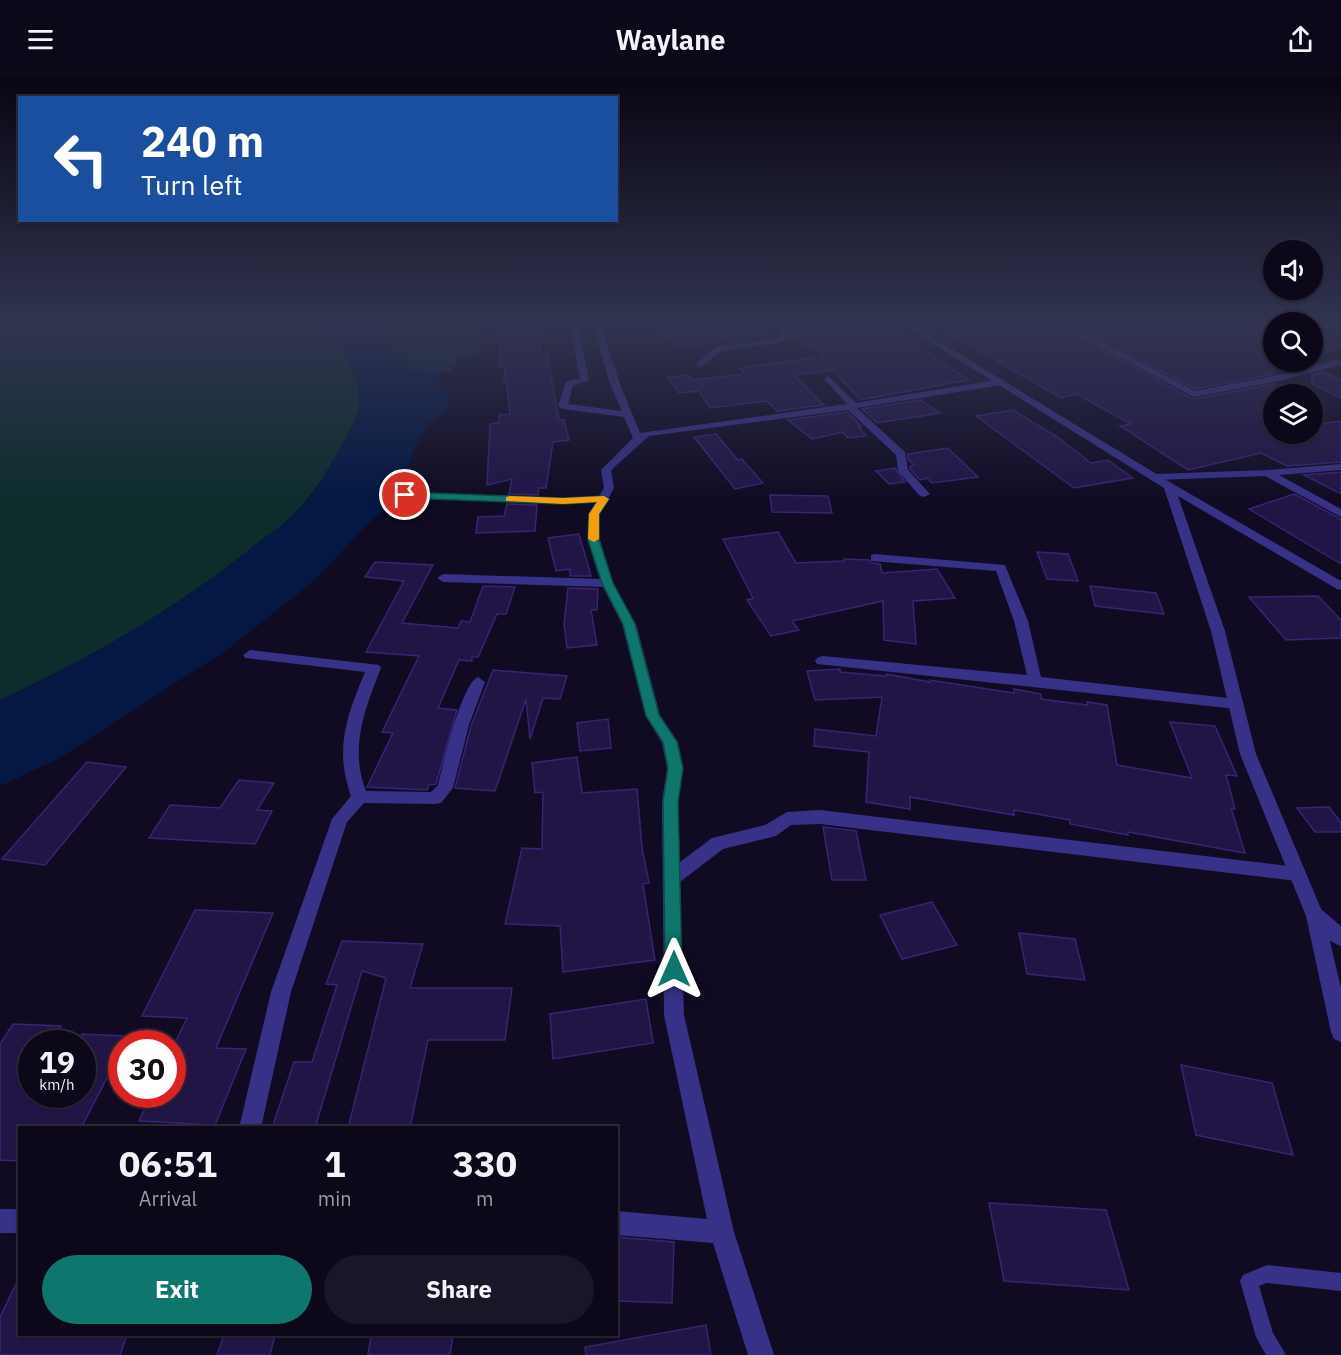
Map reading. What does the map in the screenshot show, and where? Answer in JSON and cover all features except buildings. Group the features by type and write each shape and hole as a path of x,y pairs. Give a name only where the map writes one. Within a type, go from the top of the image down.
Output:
{"street":[{"path":"578,382 568,384 563,406 628,416"},
{"path":"614,382 638,438"},
{"path":"830,382 902,454 903,471 924,494"},
{"path":"761,1355 722,1232 674,1015 670,802 675,768 670,742 653,716 629,624 607,583 594,540 594,514 609,488 606,470 614,458 629,449 638,438 646,433 672,428 758,420 1002,382 1162,481 1341,586"},
{"path":"1170,382 1194,394 1259,382"},
{"path":"1162,481 1341,467"},
{"path":"1268,473 1341,514"},
{"path":"1162,481 1218,632 1248,754 1315,916 1341,1032"},
{"path":"405,495 563,501 604,499"},
{"path":"875,558 1001,568 1021,621 1035,681"},
{"path":"443,579 607,583"},
{"path":"250,655 374,668 352,721 351,778 360,797"},
{"path":"822,661 1035,681 1237,704"},
{"path":"250,1126 280,992 340,819 360,797 435,798 445,788 461,725 478,682"},
{"path":"673,878 718,843 770,831 787,819 820,817 1298,874"},
{"path":"1315,916 1341,938"},
{"path":"0,1221 18,1221"},
{"path":"618,1223 722,1232"}],"lane":[{"path":"1277,1355 1265,1337 1249,1281 1267,1274 1341,1282"}],"green space":[{"path":"0,382 357,382 359,407 350,430 319,484 280,527 161,613 66,668 0,700"}],"water":[{"path":"357,382 438,382 437,385 448,394 447,411 428,425 413,451 398,496 315,580 228,649 58,759 0,786 0,700 66,668 161,613 285,522 319,484 333,460 358,412"}],"slow traffic":[{"path":"510,499 563,501 604,499 594,514 594,539"}],"route":[{"path":"405,495 563,501 604,499 594,514 594,540 607,583 629,624 653,716 670,742 675,768 670,802 674,969"}]}
